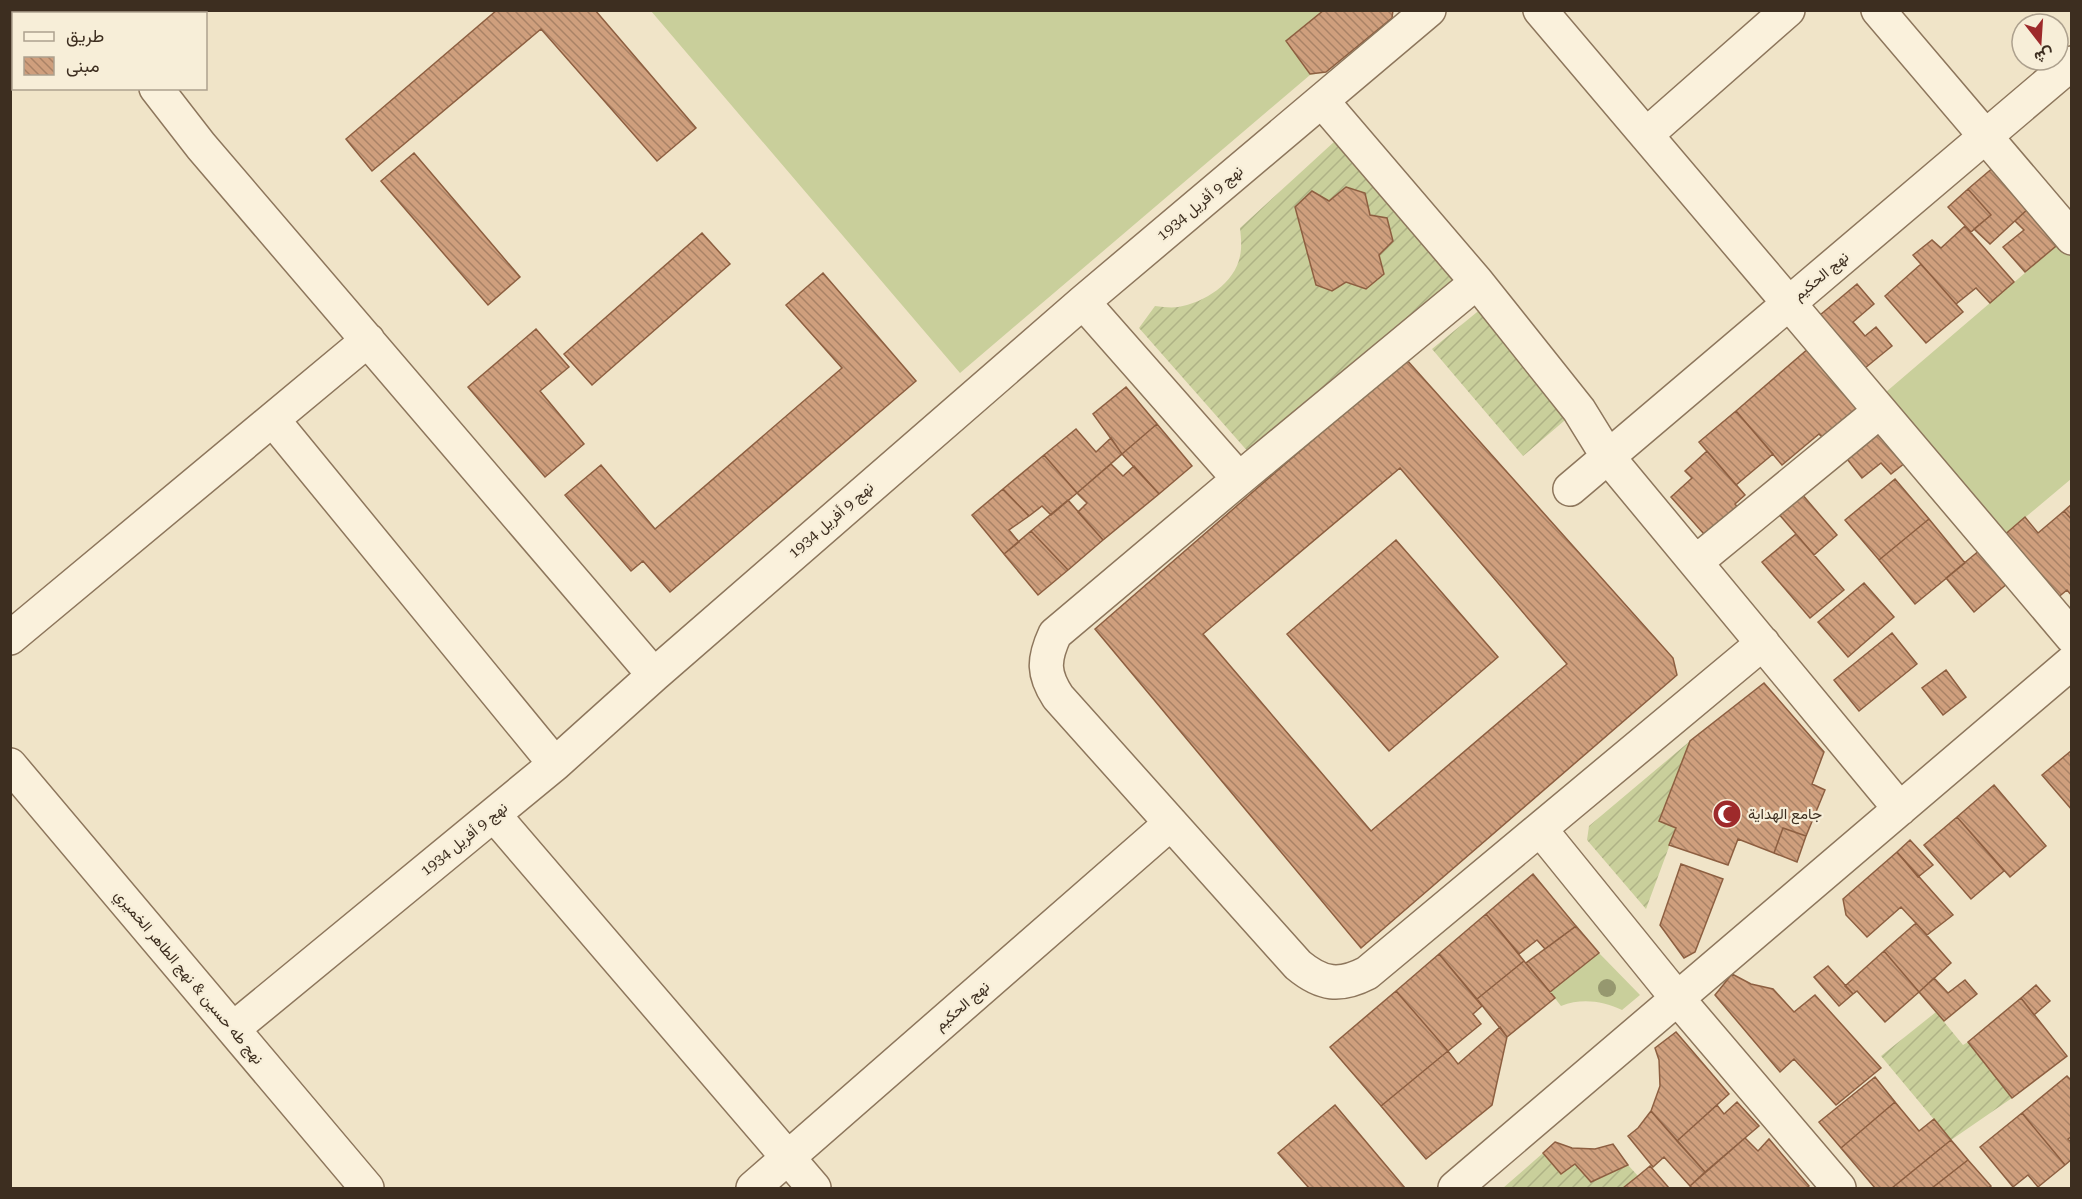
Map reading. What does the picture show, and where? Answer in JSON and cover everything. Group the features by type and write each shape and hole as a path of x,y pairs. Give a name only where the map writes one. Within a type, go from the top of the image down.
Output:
{"street":[{"name":"نهج 9 أفريل 1934","path":"233,1029 555,764 1083,302 1430,10"},
{"path":"1540,10 2072,637"},
{"path":"1646,135 1788,10"},
{"path":"1878,10 2072,237"},
{"name":"نهج الحكيم","path":"1570,489 2072,63"},
{"path":"158,90 201,146 654,675"},
{"path":"1322,101 1477,282 1579,410 1608,457 1900,809"},
{"path":"1477,282 1055,634 1048,650 1046,667 1049,684 1058,698 1298,965 1310,975 1324,981 1339,983 1354,980 1367,973 1763,643"},
{"path":"1083,302 1239,479"},
{"path":"10,639 368,340"},
{"path":"1696,562 1880,411"},
{"path":"273,420 555,764"},
{"path":"1455,1188 2072,662"},
{"name":"نهج طه حسين & نهج الطاهر الخميري","path":"10,765 367,1188"},
{"path":"494,815 814,1188"},
{"name":"نهج الحكيم","path":"753,1188 1171,823"},
{"path":"1540,829 1677,998 1839,1188"}],"green space":[{"path":"651,11 1393,11 1392,18 1326,72 1310,75 960,373"},
{"path":"1335,141 1458,276 1250,454 1139,328 1155,306 1188,305 1208,296 1225,283 1237,266 1240,256 1240,228"},
{"path":"2061,242 2071,255 2071,479 2002,537 1886,392"},
{"path":"1482,308 1571,415 1523,456 1432,349"},
{"path":"1690,741 1676,828 1646,909 1587,840 1589,826"},
{"path":"1599,953 1640,995 1622,1010 1607,1004 1592,1002 1577,1002 1561,1006 1550,992"},
{"path":"1936,1012 1963,1045 1968,1042 2012,1098 1951,1140 1881,1056"},
{"path":"1543,1153 1561,1174 1575,1164 1591,1182 1628,1165 1638,1176 1623,1188 1503,1188"}],"building":[{"path":"497,10 595,10 696,128 657,161 541,29 372,171 346,139"},
{"path":"1324,10 1393,10 1392,18 1326,72 1310,74 1286,41"},
{"path":"414,153 520,277 488,305 381,181"},
{"path":"1995,166 2030,207 1990,244 1974,229 1991,215 1968,189"},
{"path":"1346,187 1365,193 1370,215 1387,218 1393,241 1379,255 1384,274 1366,289 1346,282 1332,291 1316,285 1295,207 1312,191 1329,201"},
{"path":"1968,189 1991,215 1971,232 1948,207"},
{"path":"2030,207 2061,242 2025,272 2003,247 2024,230 2015,221"},
{"path":"1965,226 2014,282 1990,303 1976,288 1956,304 1913,255 1932,240 1941,248"},
{"path":"702,233 730,264 592,385 564,354"},
{"path":"1921,264 1963,312 1926,343 1885,296"},
{"path":"823,273 916,381 670,592 643,561 631,571 565,495 601,465 655,529 842,368 786,305"},
{"path":"1857,284 1874,304 1853,322 1865,336 1876,327 1892,346 1865,368 1820,315"},
{"path":"536,329 569,367 540,391 584,444 545,477 468,387"},
{"path":"1809,348 1860,407 1824,439 1819,434 1782,465 1736,411"},
{"path":"1406,359 1673,658 1677,675 1361,948 1095,629","holes":["1400,468 1567,664 1371,831 1203,634"]},
{"path":"1126,387 1157,424 1122,454 1093,414"},
{"path":"1736,411 1773,454 1736,485 1699,442"},
{"path":"1157,424 1192,466 1159,494 1122,454"},
{"path":"1877,428 1905,463 1891,474 1881,463 1862,478 1844,455"},
{"path":"1076,429 1096,452 1111,438 1122,454 1077,493 1044,455"},
{"path":"1707,451 1745,495 1735,504 1744,514 1712,543 1671,497 1692,478 1685,471"},
{"path":"1044,455 1077,493 1051,515 1042,506 1029,516 1003,489"},
{"path":"1111,464 1123,476 1134,466 1159,494 1103,540 1078,512 1087,503 1077,493"},
{"path":"1895,479 1929,519 1879,560 1845,520"},
{"path":"1003,489 1029,516 1009,530 1019,542 1004,554 972,515"},
{"path":"1801,493 1837,535 1814,555 1778,513"},
{"path":"1068,500 1103,540 1068,570 1031,531"},
{"path":"2072,504 2072,520 2064,511"},
{"path":"2064,511 2072,520 2072,596 2067,590 2056,599 2002,537 2025,517 2038,533"},
{"path":"1929,519 1965,563 1915,604 1879,560"},
{"path":"1031,531 1068,570 1038,595 1004,554"},
{"path":"1796,534 1844,590 1810,618 1762,562"},
{"path":"1396,540 1498,657 1389,751 1287,634"},
{"path":"1980,550 2008,583 1974,612 1946,578"},
{"path":"1864,583 1894,617 1848,657 1818,622"},
{"path":"1892,633 1917,664 1859,711 1834,680"},
{"path":"1946,670 1966,697 1943,715 1922,688"},
{"path":"1764,683 1824,752 1812,784 1825,790 1806,836 1783,828 1774,853 1738,839 1728,865 1669,845 1676,828 1659,821 1690,741"},
{"path":"2072,750 2072,810 2042,775"},
{"path":"1994,785 2046,846 2010,877 1957,817"},
{"path":"1957,817 2004,871 1971,899 1924,845"},
{"path":"1783,828 1806,836 1797,862 1774,853"},
{"path":"1910,840 1933,865 1918,877 1897,852"},
{"path":"1897,852 1953,915 1927,935 1901,907 1867,937 1846,915 1843,899"},
{"path":"1681,864 1723,879 1695,952 1684,958 1660,925"},
{"path":"1533,874 1576,926 1545,949 1537,940 1519,954 1486,914"},
{"path":"1486,914 1524,961 1477,999 1439,954"},
{"path":"1916,923 1951,963 1919,992 1884,951"},
{"path":"1576,926 1599,953 1550,992 1526,963"},
{"path":"1884,951 1919,992 1885,1022 1857,991 1853,994 1845,986"},
{"path":"1439,954 1482,1006 1473,1014 1481,1024 1448,1051 1396,991"},
{"path":"1524,961 1555,998 1507,1037 1477,999"},
{"path":"1828,966 1853,994 1839,1006 1814,977"},
{"path":"1732,974 1751,984 1773,989 1794,1012 1815,995 1881,1068 1836,1105 1794,1059 1780,1072 1715,995"},
{"path":"1934,978 1948,993 1965,980 1977,994 1944,1021 1919,992"},
{"path":"2036,985 2050,1001 2034,1015 2021,998"},
{"path":"1396,991 1448,1051 1381,1106 1330,1047"},
{"path":"2021,998 2067,1056 2012,1098 1968,1042"},
{"path":"1500,1027 1507,1037 1492,1105 1426,1159 1381,1106 1448,1051 1458,1064"},
{"path":"1676,1032 1729,1094 1677,1141 1651,1111 1660,1086 1659,1060 1655,1048"},
{"path":"2067,1076 2072,1081 2072,1136 2068,1139 2072,1143 2072,1159 2065,1165 2022,1113"},
{"path":"1875,1077 1895,1102 1841,1148 1819,1122"},
{"path":"1737,1102 1759,1126 1705,1172 1677,1141 1717,1105 1724,1114"},
{"path":"1895,1102 1919,1131 1934,1119 1951,1140 1892,1188 1875,1188 1841,1148"},
{"path":"1335,1105 1405,1188 1309,1188 1278,1153"},
{"path":"1651,1111 1705,1172 1690,1186 1664,1157 1653,1167 1628,1136 1638,1128"},
{"path":"2022,1113 2065,1165 2038,1187 2028,1175 2013,1187 1980,1147"},
{"path":"1745,1138 1758,1151 1769,1139 1809,1186 1807,1188 1692,1188 1690,1186"},
{"path":"1951,1140 1968,1160 1932,1188 1892,1188"},
{"path":"1555,1142 1572,1148 1595,1149 1613,1144 1628,1165 1591,1182 1575,1164 1561,1174 1543,1153"},
{"path":"1968,1160 1991,1186 1988,1188 1932,1188"},
{"path":"1650,1166 1669,1188 1623,1188 1638,1176"}],"place":[{"name":"جامع الهداية","path":"1727,814"}]}
